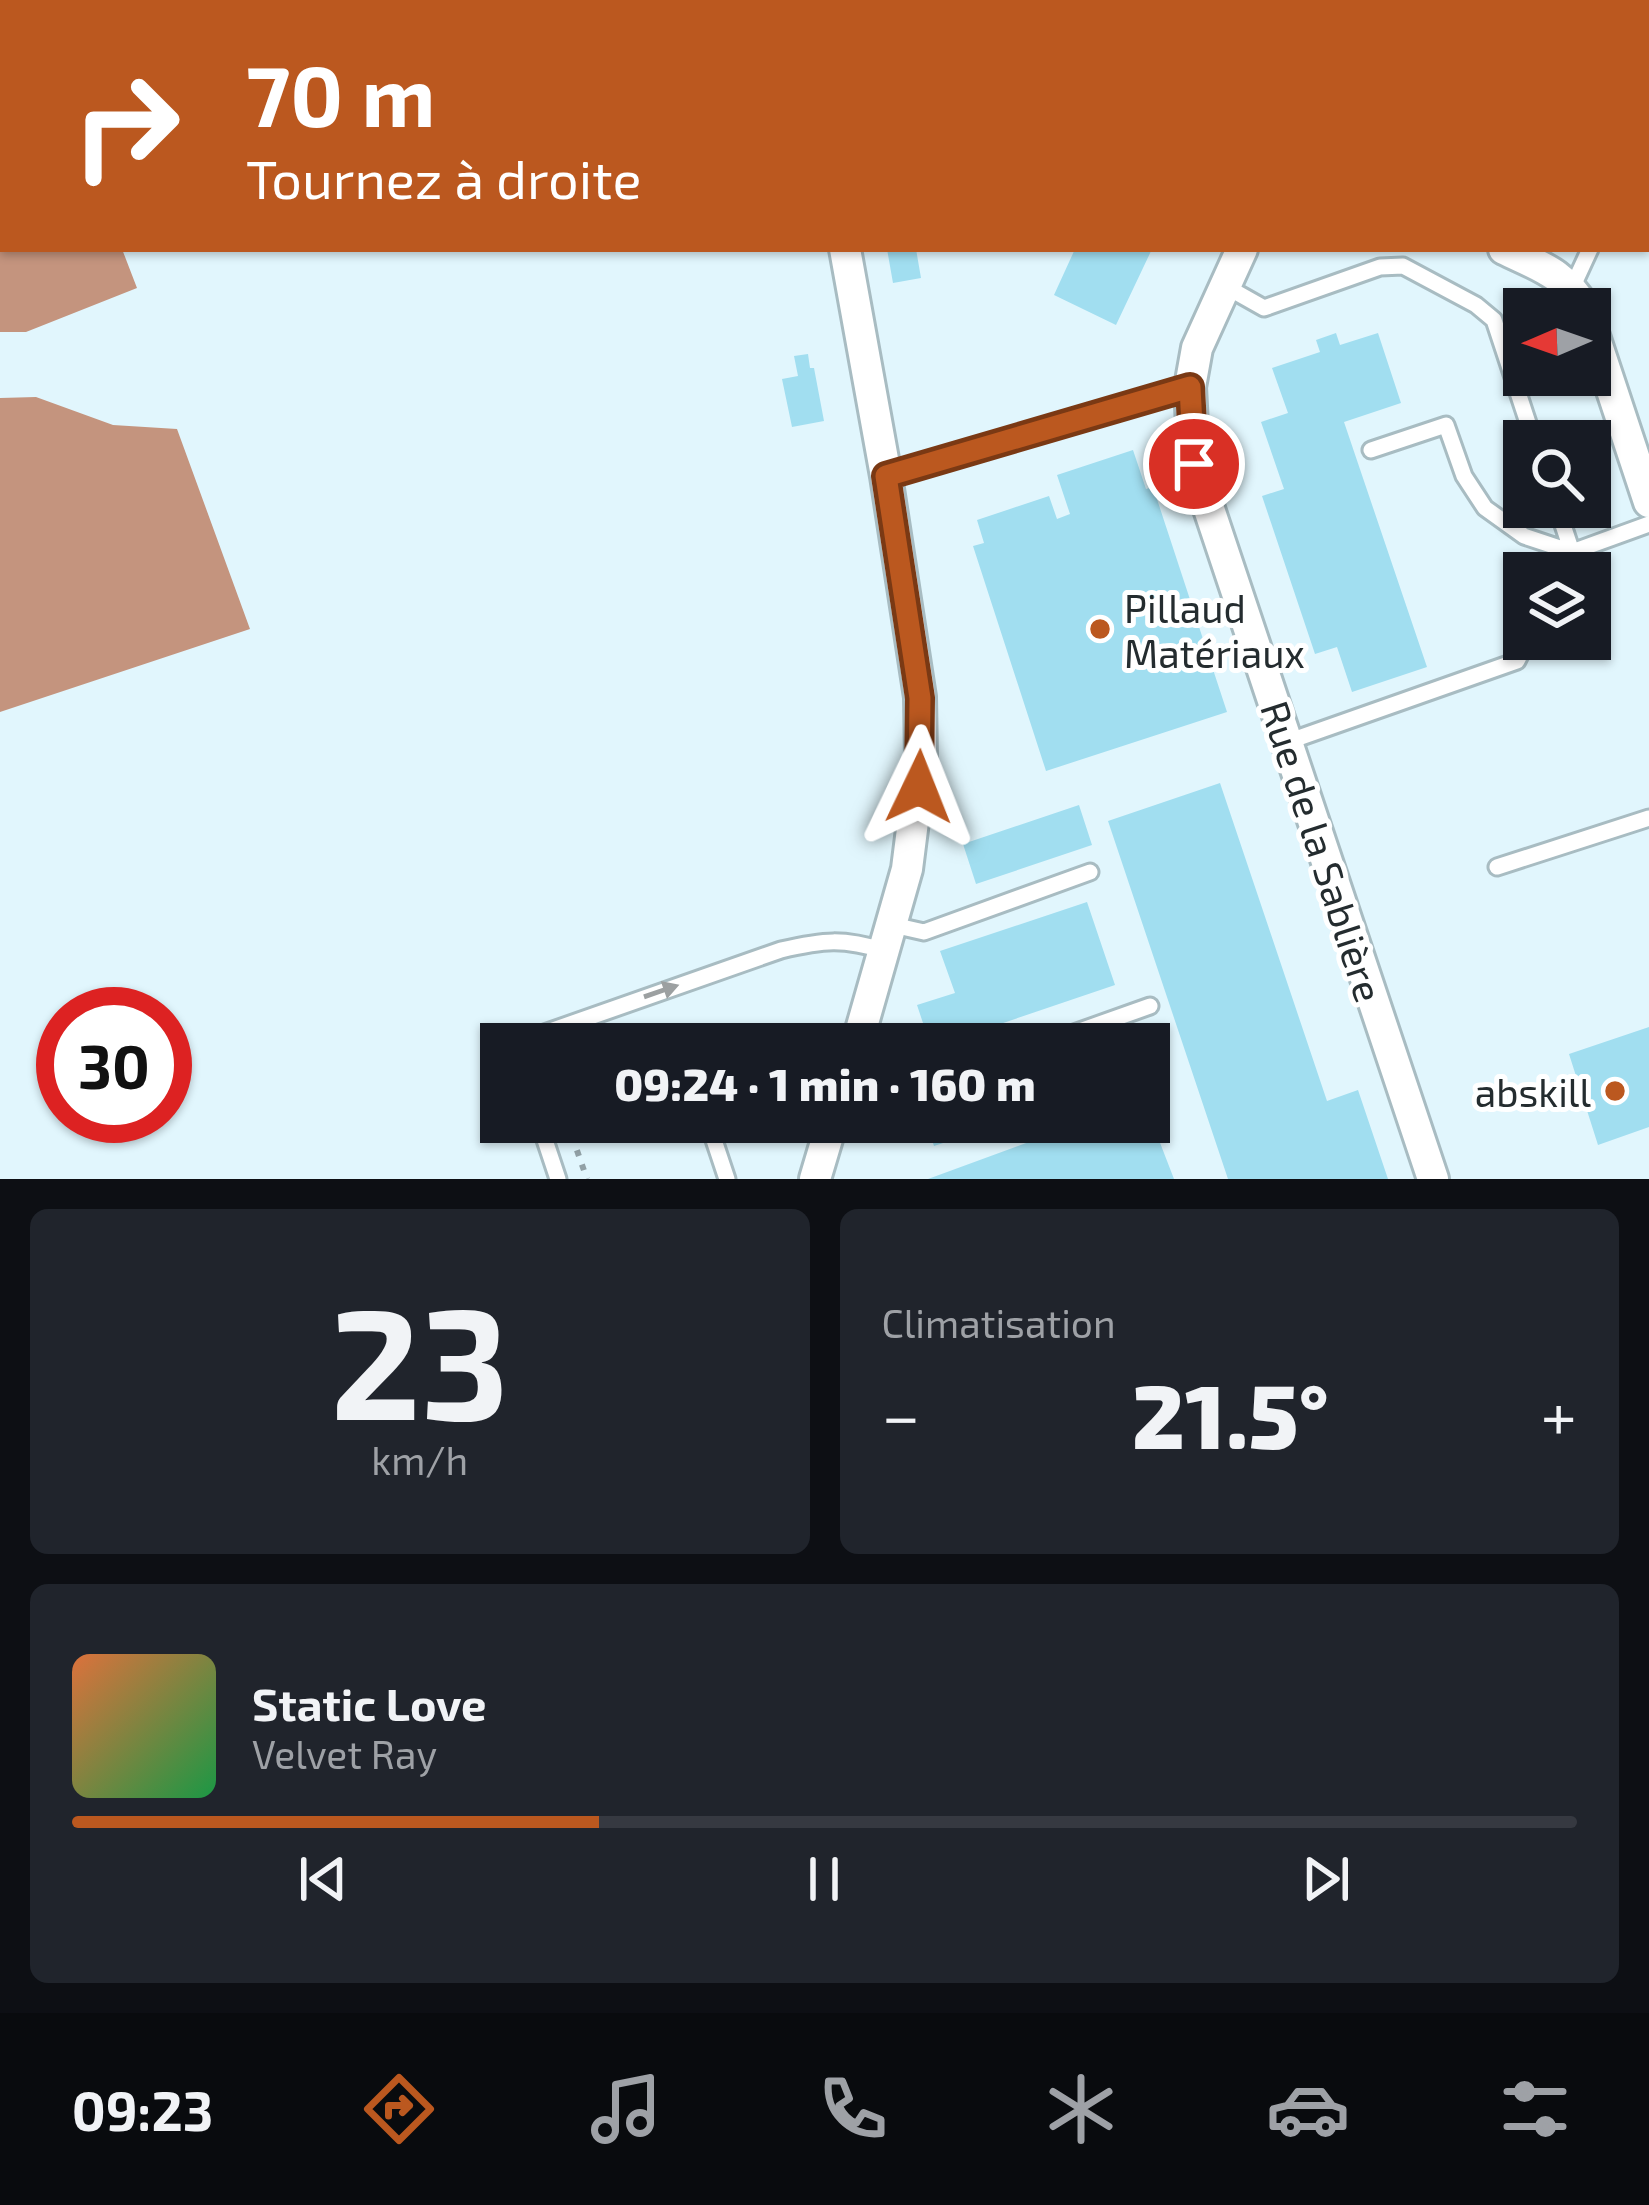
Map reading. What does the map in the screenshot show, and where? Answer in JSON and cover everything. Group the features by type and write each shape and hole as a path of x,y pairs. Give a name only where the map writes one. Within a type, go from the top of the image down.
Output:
{"street":[{"path":"846,252 920,698 921,758 907,869 863,1023"},
{"name":"Rue de la Sablière","path":"1241,252 1196,348 1190,387 1194,464 1433,1179"},
{"path":"1510,252 1559,276 1569,288"},
{"path":"1611,384 1647,488"},
{"path":"814,1179 825,1143"}],"lane":[{"path":"1580,288 1589,252"},
{"path":"1225,286 1264,308 1380,267 1403,266 1476,305 1494,320 1527,420"},
{"path":"886,476 1190,387"},
{"path":"1372,450 1446,425 1464,476 1485,508 1524,536 1572,552 1649,524"},
{"path":"1563,528 1572,552"},
{"path":"1287,742 1518,660"},
{"path":"1498,867 1649,818"},
{"path":"573,1023 781,950 819,941 924,932 1090,872"},
{"path":"1102,1023 1150,1006"},
{"path":"546,1143 557,1179"},
{"path":"715,1143 727,1179"}],"path":[{"path":"574,1143 587,1179"}],"shaded area":[{"path":"0,252 123,252 137,288 26,332 0,332"},
{"path":"36,397 113,425 177,429 250,629 0,712 0,398"}],"building":[{"path":"888,252 917,252 921,278 893,283"},
{"path":"1074,252 1151,252 1116,325 1054,295"},
{"path":"1336,333 1340,345 1378,333 1401,403 1344,422 1427,667 1352,692 1337,647 1315,654 1262,496 1284,489 1261,422 1288,413 1272,368 1320,352 1316,340"},
{"path":"808,354 824,421 792,427 782,379 798,376 794,356"},
{"name":"Pillaud Matériaux","path":"1133,450 1146,489 1153,487 1227,712 1046,771 973,546 984,543 977,520 1049,496 1057,519 1070,514 1057,475"},
{"path":"1220,783 1327,1101 1358,1090 1388,1179 1228,1179 1108,821"},
{"path":"1079,805 1092,845 976,884 963,844"},
{"path":"1087,902 1115,985 1003,1023 923,1023 917,1005 955,993 940,951"},
{"name":"abskill","path":"1649,1027 1649,1127 1598,1145 1569,1054"},
{"path":"1026,1143 1160,1143 1174,1179 928,1179"}],"place":[{"name":"Pillaud Matériaux","path":"1100,629"},
{"name":"abskill","path":"1615,1091"}],"route":[{"path":"919,787 920,698 886,476 1190,387 1194,464"}]}
